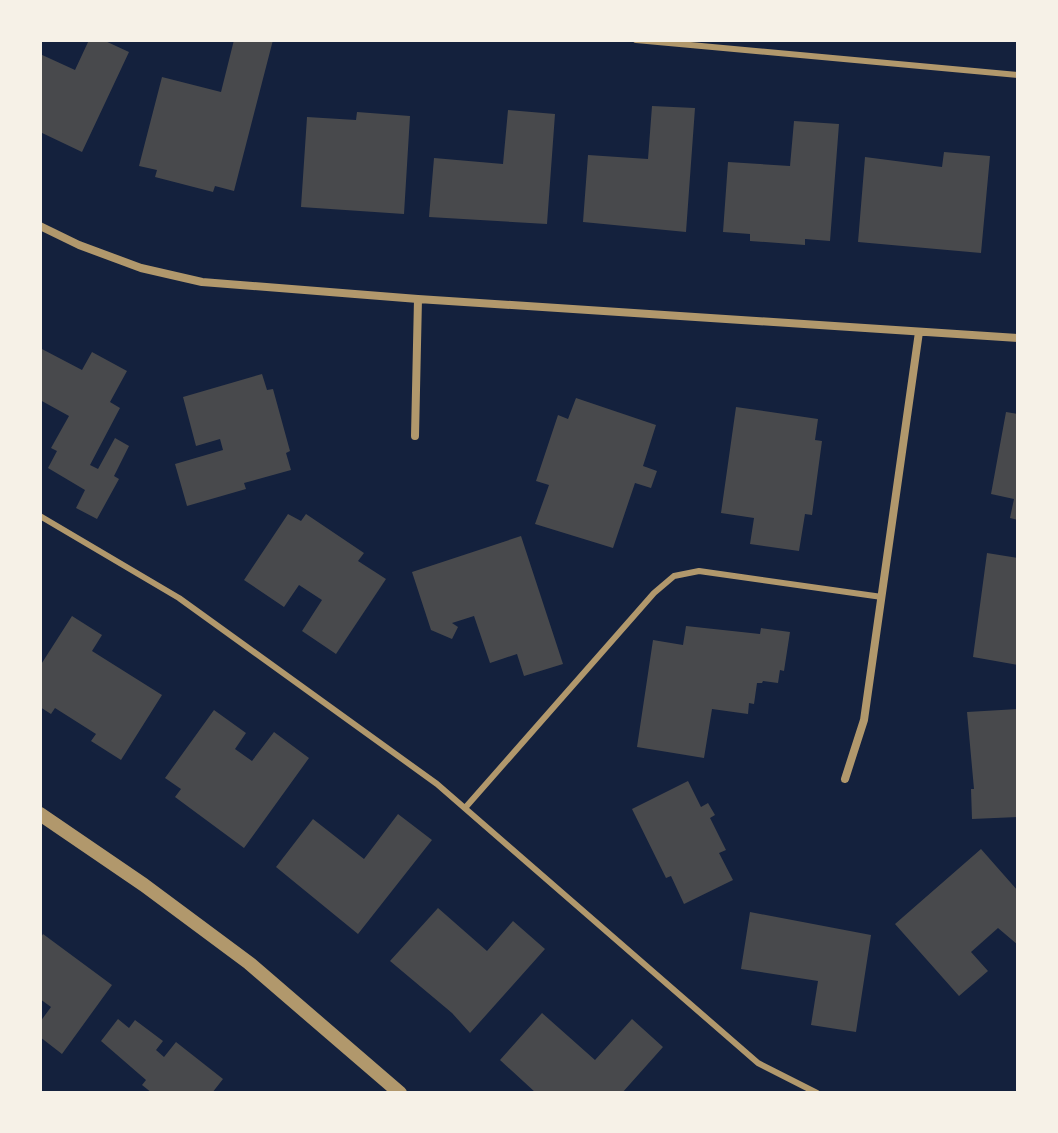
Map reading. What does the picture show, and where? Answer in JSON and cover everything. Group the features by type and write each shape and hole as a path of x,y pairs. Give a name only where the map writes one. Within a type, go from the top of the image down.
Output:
{"street":[{"path":"40,226 79,245 141,268 202,282 1018,338"},
{"path":"415,436 418,299"},
{"path":"845,779 864,720 919,332"},
{"path":"40,814 144,885 249,963 400,1093"}],"lane":[{"path":"636,40 1018,75"},
{"path":"40,516 179,598 437,784 758,1063 817,1093"},
{"path":"465,808 654,593 674,576 699,571 882,597"}],"building":[{"path":"89,40 103,40 129,52 82,152 40,132 40,54 75,70"},
{"path":"234,40 273,40 234,191 215,186 213,192 155,177 157,170 139,166 162,77 221,92"},
{"path":"652,106 695,108 686,232 583,222 588,155 648,159"},
{"path":"508,110 555,114 547,224 429,217 434,158 503,164"},
{"path":"357,112 410,116 404,214 301,207 307,117 356,120"},
{"path":"794,121 839,124 830,241 805,239 805,245 750,241 750,234 723,232 728,162 790,166"},
{"path":"944,152 990,156 981,253 858,242 865,157 942,167"},
{"path":"40,348 82,370 92,352 127,371 110,402 120,408 90,465 98,469 115,438 129,446 114,476 119,479 97,519 76,508 85,490 48,468 57,451 51,448 69,416 40,400"},
{"path":"262,374 267,390 273,389 290,451 286,453 291,470 244,483 246,489 187,506 175,464 223,450 220,439 196,446 183,397"},
{"path":"576,398 656,425 643,466 657,471 651,488 635,483 613,548 535,524 549,485 536,481 558,415 568,419"},
{"path":"736,407 818,419 815,440 822,441 812,515 805,514 799,551 750,544 754,518 721,513"},
{"path":"1006,412 1018,414 1018,520 1010,518 1014,499 991,494"},
{"path":"288,514 301,521 306,514 364,553 358,561 386,579 336,654 302,631 322,600 299,585 284,607 244,580"},
{"path":"521,536 563,664 524,676 517,654 490,663 474,616 452,623 458,627 452,639 431,630 412,572"},
{"path":"987,553 1018,558 1018,665 973,657"},
{"path":"72,616 102,635 92,651 162,695 121,760 91,741 96,734 55,708 51,714 40,707 40,666"},
{"path":"686,626 760,634 761,628 790,632 784,671 780,670 778,683 757,683 754,704 749,703 748,714 712,709 704,758 637,747 653,640 683,645"},
{"path":"1018,709 1018,817 972,819 971,789 974,789 967,712"},
{"path":"214,710 246,733 235,749 252,761 274,732 309,758 244,848 175,797 181,789 165,778"},
{"path":"688,781 701,807 708,803 715,815 710,818 726,850 719,853 733,880 684,904 671,876 666,878 632,809"},
{"path":"398,814 432,840 358,934 276,867 313,819 364,859"},
{"path":"981,849 1018,891 1018,945 998,928 971,952 988,971 959,996 895,924"},
{"path":"438,908 487,951 513,921 545,949 470,1033 452,1013 390,961"},
{"path":"750,912 871,935 856,1032 811,1025 818,981 741,969"},
{"path":"43,934 112,985 62,1054 40,1037 40,1022 51,1007 40,999 40,939"},
{"path":"542,1013 595,1060 632,1019 663,1047 622,1093 536,1093 500,1060"},
{"path":"118,1019 129,1028 135,1020 163,1041 156,1050 164,1057 176,1042 223,1079 212,1093 152,1093 142,1085 146,1080 101,1041"}]}
